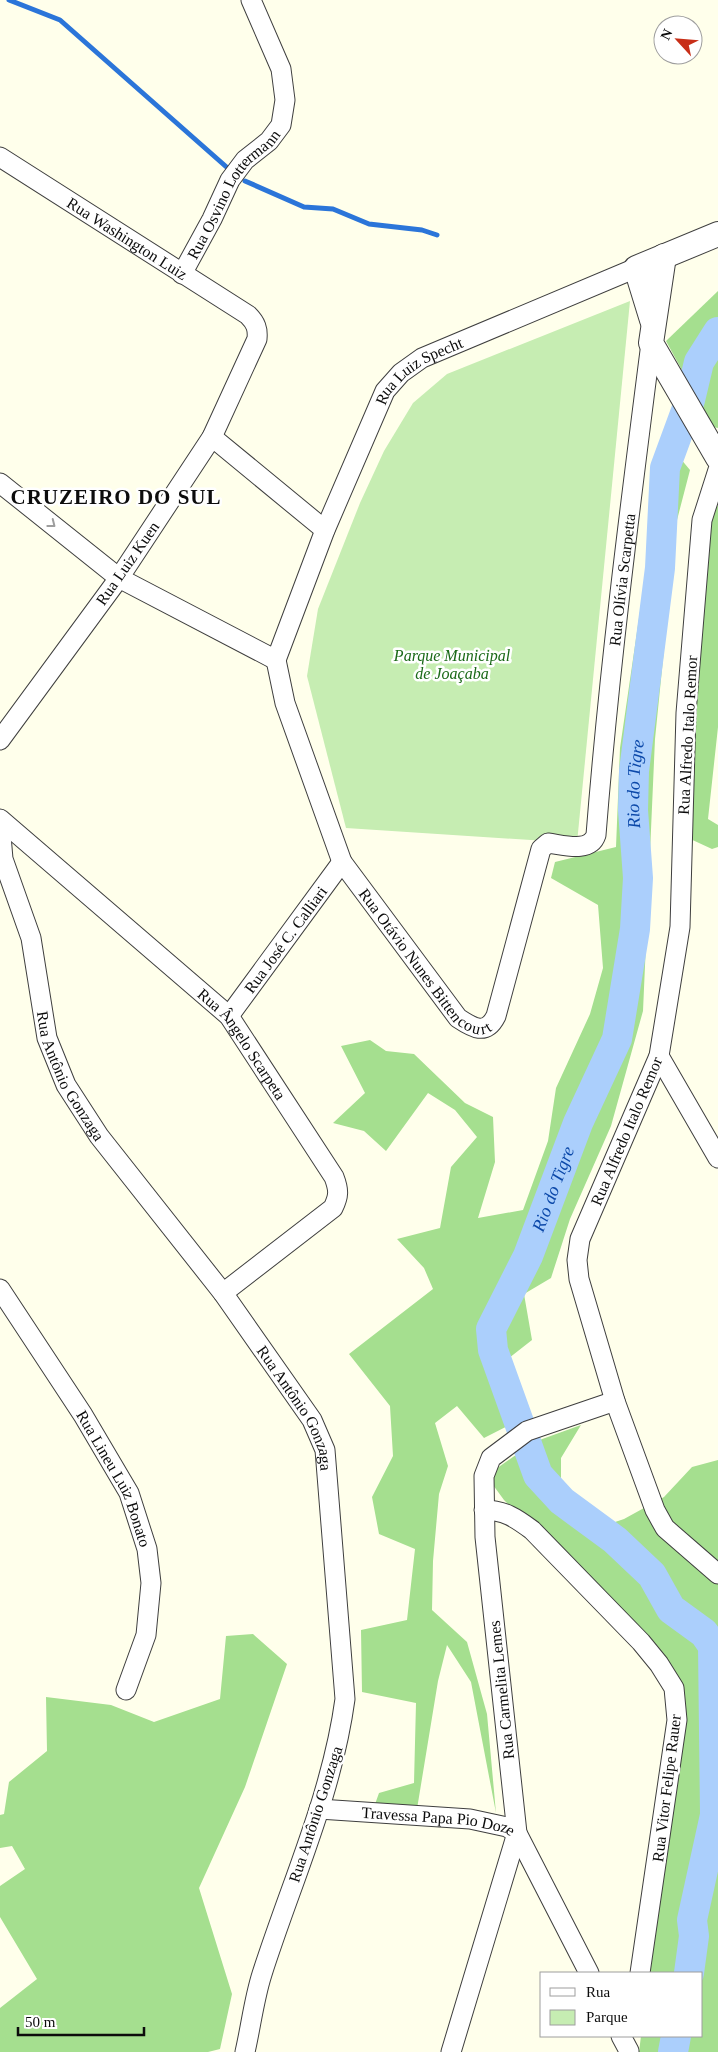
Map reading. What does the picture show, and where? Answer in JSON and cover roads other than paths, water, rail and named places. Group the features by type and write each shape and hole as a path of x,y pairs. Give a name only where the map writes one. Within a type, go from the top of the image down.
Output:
{"street":[{"name":"Rua Osvino Lottermann","path":"182,274 212,219 230,180 244,160 269,141 280,125 285,100 281,69 251,0"},
{"name":"Rua Washington Luiz","path":"0,157 248,315 254,321"},
{"name":"Rua Luiz Specht","path":"276,660 325,530 385,391 402,373 422,358 718,234"},
{"name":"Rua Olívia Scarpetta","path":"596,835 602,758 624,548 664,256"},
{"name":"Rua Olívia Scarpetta","path":"636,268 652,334"},
{"name":"Rua Luiz Kuen","path":"0,740 119,578 212,437 257,339 258,330 254,321"},
{"path":"652,334 666,366 712,448"},
{"path":"212,437 325,530"},
{"name":"Rua Alfredo Italo Remor","path":"718,470 702,520 686,713 680,927 659,1056 580,1239 577,1260 579,1279 615,1401 655,1510 665,1528 718,1574"},
{"path":"0,483 119,578 276,660"},
{"name":"Rua Otávio Nunes Bittencourt","path":"276,660 285,703 342,862 458,1018 476,1029 485,1028 492,1024 496,1016 541,849 548,843 586,847 594,842 596,835"},
{"name":"Rua Ângelo Scarpeta","path":"0,819 229,1016 334,1177 338,1188 338,1198 333,1208 223,1293"},
{"name":"Rua Antônio Gonzaga","path":"0,824 1,864 31,938 47,1038 66,1085 99,1136 223,1293 312,1420 325,1450 345,1699 340,1738 319,1809 261,1976 245,2052"},
{"name":"Rua José C. Calliari","path":"229,1016 342,862"},
{"path":"659,1056 718,1158"},
{"name":"Rua Lineu Luiz Bonato","path":"0,1289 83,1415 129,1493 146,1549 151,1583 146,1635 126,1690"},
{"name":"Rua Carmelita Lemes","path":"451,2052 517,1833 485,1537 484,1476 491,1458 527,1432 615,1401"},
{"name":"Rua Vitor Felipe Rauer","path":"484,1510 497,1510 513,1516 532,1530 641,1642 674,1688 677,1720 640,1972"},
{"name":"Travessa Papa Pio Doze","path":"319,1809 470,1819 507,1827 517,1833 588,1972"}],"waterway":[{"path":"9,0 60,20 231,171"},
{"path":"245,181 304,207 333,209 369,224 422,230 437,235"},
{"name":"Rio do Tigre","path":"689,1972 694,1936 692,1920 715,1815 713,1646 704,1633 671,1609 652,1575 615,1540 562,1501 538,1475 493,1350 491,1329 528,1256 578,1123 617,1039 635,929 638,878 633,810 634,771 660,568 665,468 690,400 699,362 718,332"},
{"name":"Rio do Tigre","path":"673,2052 676,2037"}],"district":[{"name":"CRUZEIRO DO SUL","path":"116,497"}],"park label":[{"name":"Parque Municipal de Joaçaba","path":"452,664"}]}
